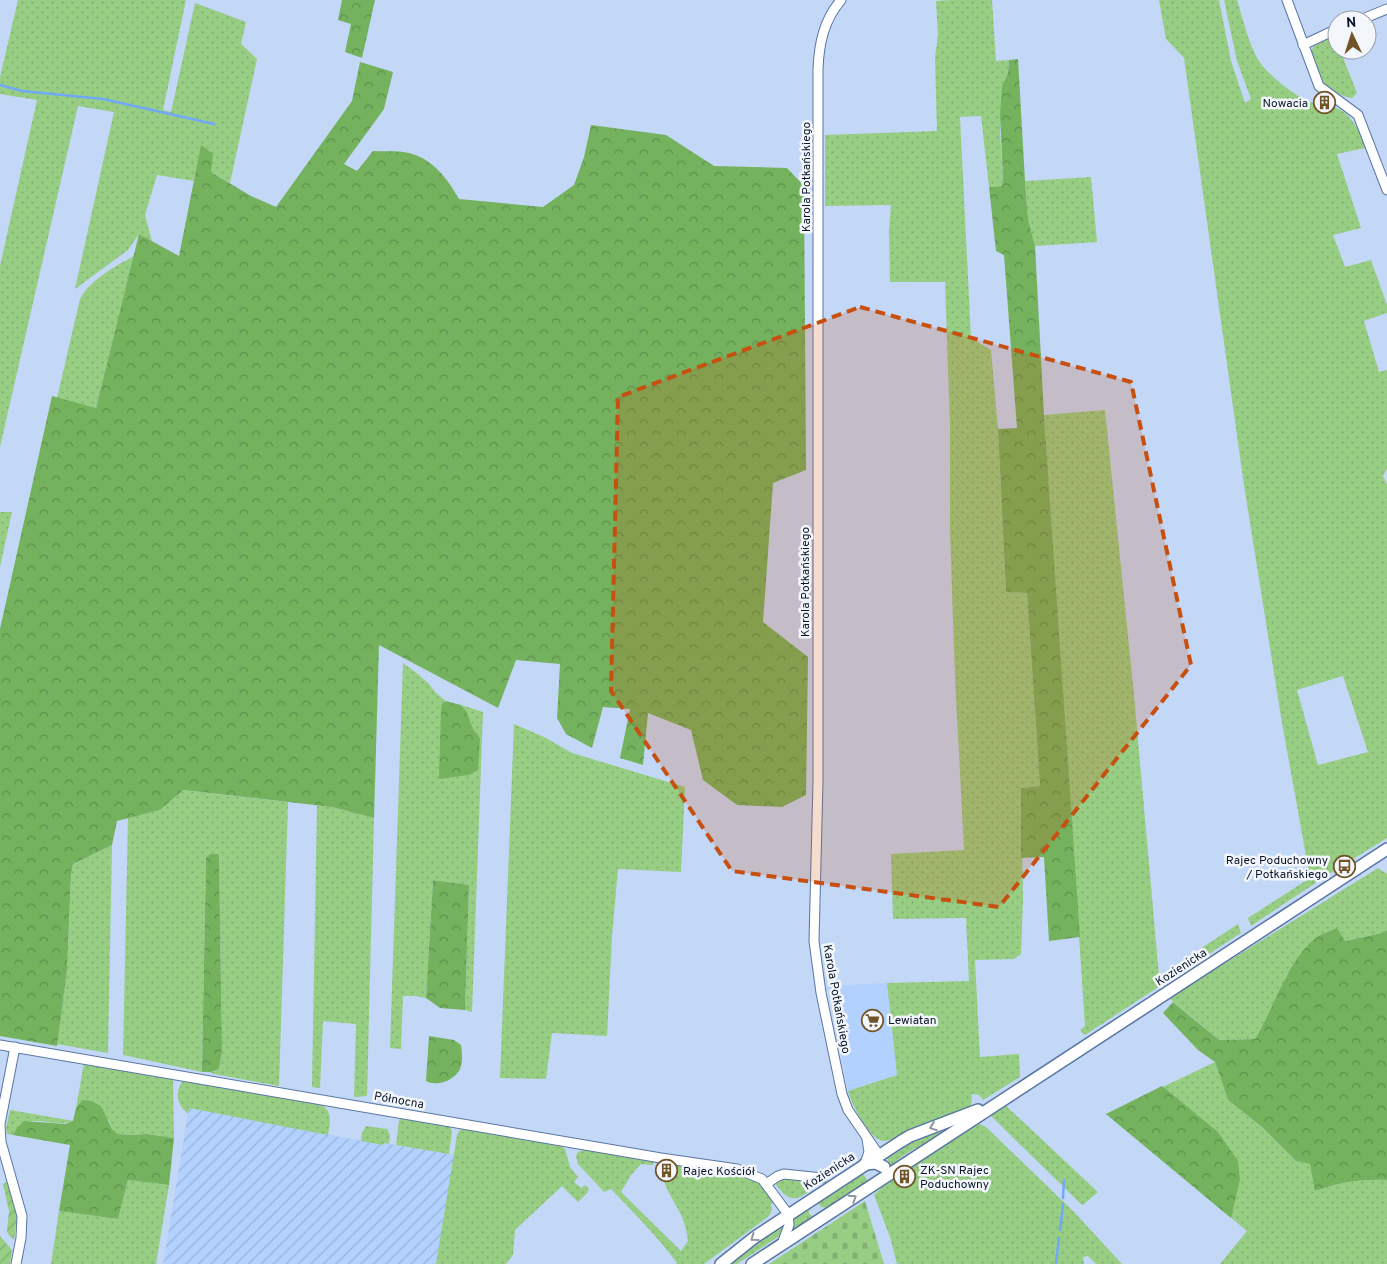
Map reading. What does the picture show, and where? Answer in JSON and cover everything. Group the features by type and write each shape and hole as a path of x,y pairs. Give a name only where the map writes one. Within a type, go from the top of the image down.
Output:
{"main road":[{"name":"Kozienicka","path":"752,1264 827,1215 883,1173 989,1108 1387,849"},
{"name":"Kozienicka","path":"721,1264 777,1221 910,1136 978,1110 989,1108"},
{"path":"879,1155 883,1173"},
{"path":"865,1164 876,1163 883,1173"},
{"path":"815,1197 813,1206 816,1212 827,1215"}],"street":[{"name":"Karola Potkańskiego","path":"840,0 831,14 823,34 818,69 818,781 814,941 821,993 842,1094 848,1110 879,1155"},
{"path":"1287,0 1319,86 1358,115 1387,190"},
{"path":"1303,45 1327,34"},
{"name":"Północna","path":"0,1045 661,1158 737,1169 754,1175 766,1184 788,1214"},
{"path":"15,1047 0,1124 2,1142 22,1216 16,1264"},
{"path":"865,1164 869,1148 866,1136"},
{"path":"766,1184 784,1174 822,1178"},
{"path":"777,1221 781,1204"},
{"path":"782,1244 789,1225 788,1214"}],"highlighted area":[{"path":"860,307 1131,382 1191,665 999,907 732,871 611,691 618,397"}],"shaded area":[{"path":"887,983 897,1075 848,1091 828,986"},
{"path":"189,1108 383,1145 384,1143 455,1155 436,1264 163,1264"}],"green space":[{"path":"18,0 186,0 163,110 171,112 195,3 246,22 241,44 257,59 230,183 211,172 201,146 194,181 157,175 145,215 152,241 139,234 128,250 75,289 114,112 78,106 0,447 0,266 37,100 0,94 0,77"},
{"path":"342,0 375,0 362,58 345,52 351,24 338,20"},
{"path":"992,0 996,61 1009,60 1008,73 1002,86 1000,131 1002,186 989,187 981,116 960,117 971,338 991,350 998,429 1006,592 1027,593 1040,786 1021,788 1023,899 1021,954 1014,959 975,960 980,1057 1019,1054 1020,1077 983,1100 979,1095 972,1094 971,1107 883,1141 877,1139 866,1128 848,1091 897,1075 887,983 969,981 966,918 893,919 891,854 964,850 950,531 950,424 945,282 890,282 889,231 891,205 825,206 825,135 937,131 935,58 938,35 936,1"},
{"path":"1159,0 1219,0 1231,61 1245,103 1251,99 1237,61 1224,0 1237,0 1252,48 1263,66 1299,97 1313,103 1337,108 1349,117 1369,147 1337,154 1361,228 1333,235 1345,267 1371,260 1387,305 1387,313 1364,321 1379,372 1387,370 1387,469 1383,476 1387,485 1387,838 1251,926 1248,918 1310,878 1281,717 1244,485 1184,58 1166,39","holes":["1343,676 1368,752 1318,765 1297,690"]},
{"path":"1327,40 1327,60 1344,60 1357,93 1352,98 1335,92 1323,84 1311,51 1314,46"},
{"path":"1018,59 1028,219 1035,246 1044,415 1080,937 1049,941 1044,857 1021,858 1021,788 1040,786 1027,593 1006,592 998,429 1017,428 1004,255 996,251 989,187 1002,186 1000,115 1002,86 1008,73 1009,60"},
{"path":"360,62 393,72 384,109 344,164 357,171 373,151 408,153 420,157 434,166 446,178 459,199 543,207 574,185 584,157 591,125 666,135 714,166 787,168 804,186 806,470 773,483 763,622 808,657 806,795 782,807 737,805 703,780 691,730 648,713 643,765 620,758 630,709 603,707 592,748 566,734 557,718 560,664 516,660 498,708 379,645 374,818 332,807 183,790 160,810 117,821 112,845 73,864 67,971 57,1046 0,1036 0,629 52,396 96,408 139,234 179,256 201,145 213,154 211,172 251,196 276,207 352,101"},
{"path":"1091,177 1097,242 1035,246 1028,219 1025,181"},
{"path":"134,256 96,408 57,398 80,299 90,285 111,269"},
{"path":"1105,410 1134,695 1159,976 1238,924 1241,933 1085,1035 1080,1030 1085,1026 1044,415"},
{"path":"0,512 12,512 0,567"},
{"path":"403,663 429,684 446,701 442,704 480,738 471,727 465,710 461,705 483,712 472,1012 465,1010 469,885 433,880 426,998 403,996 401,1049 390,1048"},
{"path":"446,701 461,705 466,711 473,729 480,738 478,770 469,775 439,779 441,709 442,704"},
{"path":"514,724 544,737 572,753 685,787 681,872 618,869 612,936 607,1036 552,1033 546,1079 500,1078"},
{"path":"182,790 288,802 279,1086 210,1072 215,1072 222,1050 218,854 206,857 202,1072 123,1055 128,818 160,810"},
{"path":"317,805 374,818 367,1096 354,1097 356,1024 323,1021 320,1088 312,1087"},
{"path":"112,845 108,1053 57,1044 67,971 73,864"},
{"path":"211,854 218,854 219,856 222,1050 219,1068 209,1072 202,1072 206,857"},
{"path":"1378,868 1387,874 1387,930 1382,933 1345,941 1287,974 1268,1018 1255,1039 1219,1040 1169,998"},
{"path":"433,880 469,885 465,1010 440,1008 426,998"},
{"path":"1337,928 1345,941 1382,933 1387,930 1387,1180 1350,1182 1315,1191 1310,1164 1296,1161 1262,1127 1228,1100 1215,1062 1198,1050 1163,1013 1173,1002 1219,1040 1255,1039 1287,975 1302,952 1314,939"},
{"path":"429,1036 454,1040 461,1045 462,1060 458,1073 440,1083 426,1081"},
{"path":"1215,1062 1228,1100 1262,1127 1296,1161 1311,1164 1315,1191 1351,1182 1387,1180 1387,1264 1220,1264 1247,1231 1106,1114"},
{"path":"84,1063 171,1078 173,1081 174,1138 147,1134 118,1134 112,1129 109,1121 82,1100 76,1108"},
{"path":"183,1081 321,1104 329,1114 328,1135 189,1108 188,1114 181,1107 178,1098 178,1090"},
{"path":"1162,1086 1218,1132 1238,1161 1240,1179 1231,1218 1106,1114"},
{"path":"82,1100 91,1101 101,1106 112,1129 118,1134 147,1134 174,1138 169,1185 128,1180 118,1219 59,1211 70,1145 13,1135 24,1121 65,1124 73,1121 76,1108"},
{"path":"1006,1105 1098,1192 1083,1205 1081,1204 991,1116"},
{"path":"10,1110 74,1121 57,1123 32,1121 18,1127 13,1135 7,1134 6,1128"},
{"path":"401,1118 450,1126 452,1132 449,1154 396,1145 399,1120"},
{"path":"976,1122 986,1127 1074,1212 1122,1264 1096,1264 1088,1256 1083,1257 1084,1264 897,1264 890,1237 874,1195 884,1183"},
{"path":"366,1126 387,1129 390,1135 389,1144 384,1143 383,1145 361,1141 362,1133"},
{"path":"466,1129 561,1146 565,1149 570,1167 578,1177 574,1182 581,1188 585,1185 589,1189 578,1202 562,1186 515,1230 513,1255 506,1264 436,1264 457,1135 460,1130"},
{"path":"942,1130 943,1133 920,1149 915,1148 897,1160 896,1165 891,1168 886,1156 914,1138"},
{"path":"584,1150 654,1162 652,1165 641,1164 631,1175 621,1192 681,1251 688,1241 682,1217 665,1184 662,1170 664,1165 671,1164 718,1169 752,1179 760,1184 771,1197 774,1202 771,1204 772,1210 769,1216 704,1264 676,1264 653,1234 611,1189 604,1192 578,1164 576,1156 578,1152"},
{"path":"862,1172 869,1183 827,1208 821,1207 819,1204 821,1200"},
{"path":"784,1178 823,1182 803,1196 792,1198 787,1196 775,1183"},
{"path":"128,1180 169,1185 156,1264 51,1264 59,1211 118,1219"},
{"path":"8,1181 17,1216 14,1240 7,1231 9,1211 3,1184"},
{"path":"865,1201 884,1264 769,1264"},
{"path":"809,1208 809,1214 814,1217 791,1231 795,1217"},
{"path":"786,1221 783,1231 778,1237 737,1264 729,1264 745,1250"},
{"path":"0,1236 12,1250 10,1264 0,1264"}],"waterway":[{"path":"0,85 22,91 103,99 214,124"},
{"path":"1063,1198 1064,1180"},
{"path":"1060,1230 1063,1205"},
{"path":"1056,1264 1059,1238"}],"place":[{"name":"Nowacia","path":"1324,103"},
{"name":"Rajec Poduchowny / Potkańskiego","path":"1344,867"},
{"name":"Lewiatan","path":"872,1020"},
{"name":"Rajec Kościół","path":"667,1171"},
{"name":"ZK-SN Rajec Poduchowny","path":"904,1177"}]}
